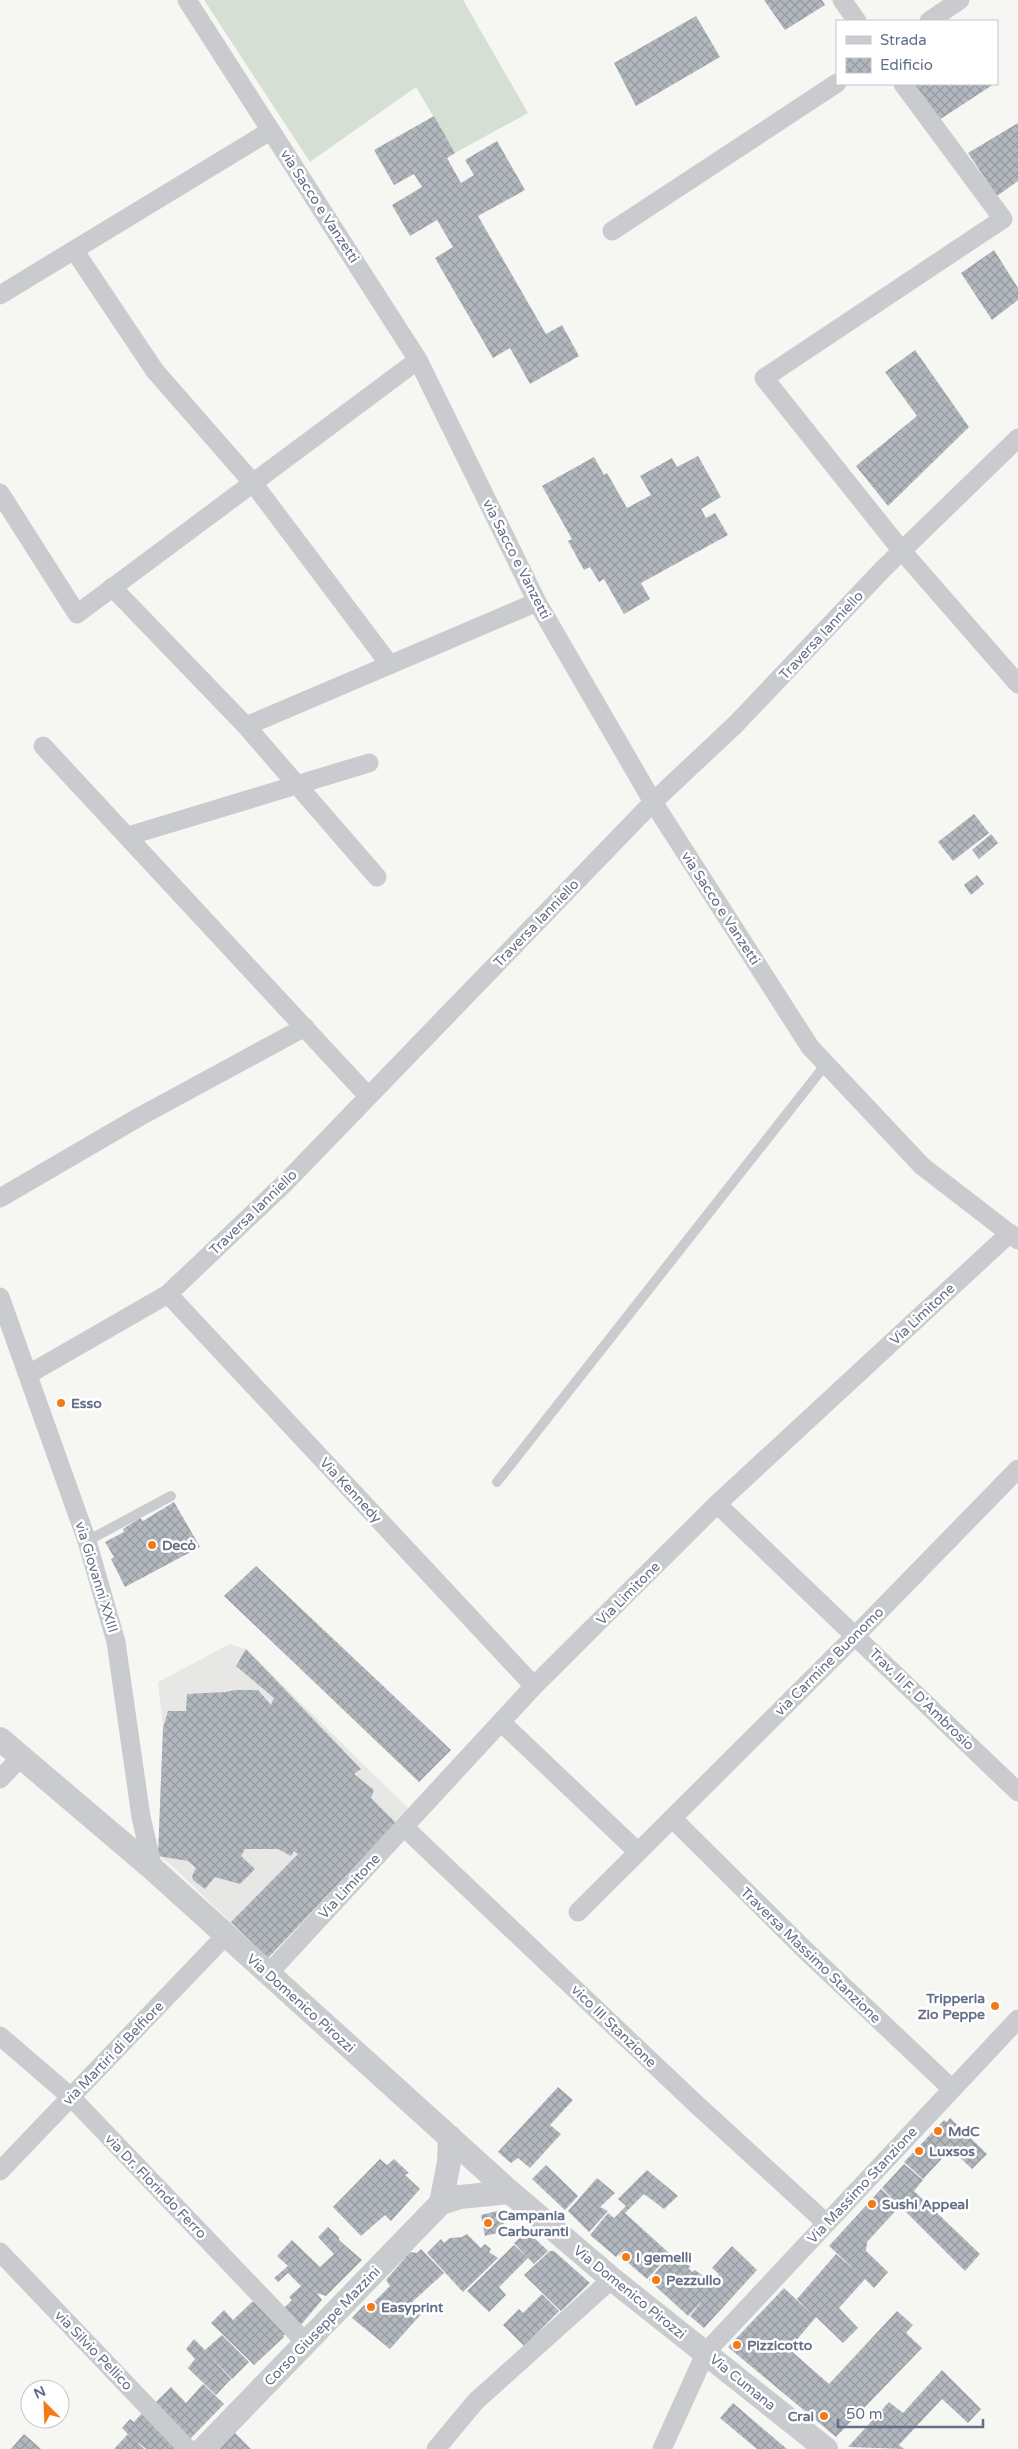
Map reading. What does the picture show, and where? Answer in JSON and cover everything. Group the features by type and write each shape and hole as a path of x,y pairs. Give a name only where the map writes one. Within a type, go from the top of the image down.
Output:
{"street":[{"name":"via Sacco e Vanzetti","path":"187,0 418,360 537,602 653,802 810,1047 922,1166 1014,1236"},
{"path":"842,0 856,20"},
{"path":"930,20 960,0"},
{"path":"612,231 836,84"},
{"path":"904,85 1003,219 764,378 902,551 1018,684"},
{"path":"0,295 270,131"},
{"path":"74,250 155,371 252,483 390,665"},
{"path":"0,493 76,614 418,360"},
{"name":"Traversa Ianniello","path":"29,1374 168,1294 286,1182 653,802 736,724 902,551 1018,438"},
{"path":"112,587 246,726 377,877"},
{"path":"246,726 537,602"},
{"path":"43,746 368,1096"},
{"path":"128,836 369,763"},
{"path":"0,1198 139,1117 305,1027"},
{"name":"Via Limitone","path":"268,1974 534,1686 717,1504 1014,1236"},
{"name":"Via Kennedy","path":"168,1294 534,1686"},
{"name":"via Giovanni XXIII","path":"0,1297 4,1317 29,1374 87,1540 116,1642 141,1816 153,1868"},
{"name":"via Carmine Buonomo","path":"578,1912 856,1635 1018,1469"},
{"name":"Trav. II F. D'Ambrosio","path":"717,1504 1018,1792"},
{"path":"501,1722 638,1852"},
{"name":"Via Domenico Pirozzi","path":"0,1739 153,1868 510,2192 612,2279 706,2352"},
{"path":"0,1779 21,1757"},
{"name":"Traversa Massimo Stanzione","path":"672,1818 806,1951 952,2089"},
{"name":"vico III Stanzione","path":"404,1827 696,2104 826,2223"},
{"name":"via Martiri di Belfiore","path":"0,2171 226,1935"},
{"name":"Via Massimo Stanzione","path":"662,2449 706,2352 1018,2019"},
{"name":"via Dr. Florindo Ferro","path":"0,2036 71,2097 306,2343"},
{"path":"465,2151 449,2162 450,2200 510,2192"},
{"name":"Corso Giuseppe Mazzini","path":"203,2449 306,2343 450,2200 478,2180 465,2151"},
{"name":"via Silvio Pellico","path":"0,2252 188,2449"},
{"path":"436,2449 476,2401 612,2279"},
{"name":"Via Cumana","path":"706,2352 826,2449"}],"lane":[{"path":"497,1482 826,1064"},
{"path":"87,1540 171,1496"}],"shaded area":[{"path":"204,0 463,0 528,113 455,153 416,87 310,162"},
{"path":"230,1644 246,1649 408,1808 268,1958 170,1864 158,1856 163,1728 158,1682"}],"building":[{"path":"764,0 822,0 825,5 785,30"},
{"path":"696,16 720,57 636,106 614,63"},
{"path":"913,85 992,85 939,120"},
{"path":"434,116 455,153 447,158 461,183 474,175 465,160 497,141 525,190 478,216 546,334 562,325 579,356 530,384 510,348 493,358 435,258 453,247 437,220 410,236 392,205 422,187 414,174 394,185 374,150"},
{"path":"1018,123 1018,181 997,196 968,153"},
{"path":"994,250 1018,288 1018,300 992,320 961,273"},
{"path":"915,350 969,427 888,506 856,466 917,416 885,372"},
{"path":"698,456 721,497 701,509 706,518 715,513 728,535 641,583 650,599 624,614 604,579 599,582 590,567 584,570 568,541 572,539 542,486 594,457 604,475 607,473 627,508 651,495 640,476 672,458 677,467"},
{"path":"974,814 989,833 953,861 938,842"},
{"path":"991,834 998,843 979,859 972,850"},
{"path":"977,875 984,884 971,895 964,885"},
{"name":"Decò","path":"174,1502 200,1547 125,1587 111,1559 114,1557 105,1542 124,1532 123,1529 140,1518 143,1521"},
{"path":"256,1566 451,1750 419,1782 224,1596"},
{"path":"246,1649 361,1769 354,1774 374,1790 371,1798 396,1823 268,1958 231,1922 298,1854 294,1851 291,1856 278,1849 245,1849 241,1856 255,1869 240,1884 215,1877 205,1889 193,1880 192,1876 196,1868 188,1861 158,1856 163,1728 168,1711 186,1711 187,1694 235,1690 258,1690 271,1705 274,1698 236,1666"},
{"path":"558,2087 573,2100 550,2125 561,2134 530,2168 518,2158 511,2163 498,2152"},
{"path":"950,2118 987,2154 972,2169 951,2149 923,2179 904,2162 944,2120 947,2122"},
{"path":"380,2159 387,2165 394,2159 409,2173 405,2175 420,2189 391,2221 385,2215 361,2236 333,2207"},
{"path":"904,2164 923,2180 914,2191 980,2254 965,2271 882,2188"},
{"path":"546,2165 578,2196 565,2210 532,2179"},
{"path":"647,2170 678,2196 664,2209 644,2194 625,2213 670,2254 647,2279 619,2255 625,2247 616,2257 590,2235 608,2213 614,2218 626,2206 618,2199"},
{"path":"597,2178 615,2193 600,2207 608,2211 589,2232 568,2211"},
{"path":"881,2189 900,2206 867,2242 866,2251 888,2272 874,2288 865,2279 839,2308 858,2328 843,2343 816,2317 789,2349 829,2384 897,2311 913,2325 906,2333 922,2348 836,2437 728,2347 784,2288 813,2315 797,2299 836,2254 855,2270 829,2246"},
{"path":"501,2210 505,2231 485,2236 481,2215"},
{"path":"328,2227 339,2237 339,2240 362,2260 326,2296 317,2293 322,2300 300,2326 283,2309 292,2300 289,2297 301,2286 288,2273 278,2282 274,2278 288,2266 277,2256 292,2240 320,2267 334,2254 318,2237"},
{"path":"527,2231 548,2251 534,2264 514,2243"},
{"path":"467,2234 481,2248 485,2244 491,2249 489,2252 498,2258 463,2292 427,2253 441,2239 444,2243 450,2238 462,2237"},
{"path":"514,2245 528,2258 499,2287 506,2295 489,2312 467,2291"},
{"path":"732,2246 757,2270 704,2328 690,2316 704,2299 688,2316 649,2280 671,2255 681,2265 684,2262 691,2267 688,2268 692,2272 695,2270 703,2276 700,2279 714,2289 709,2284 719,2274 712,2268"},
{"path":"421,2249 444,2273 411,2303 423,2312 390,2349 352,2318 364,2305 367,2309 390,2286 386,2280 410,2252 417,2253"},
{"path":"550,2251 554,2251 590,2283 561,2311 524,2275"},
{"path":"542,2294 559,2311 524,2346 503,2325 519,2309 523,2313"},
{"path":"252,2302 256,2302 286,2333 254,2365 211,2323 224,2310 233,2320"},
{"path":"222,2335 249,2362 232,2379 208,2354 231,2379 216,2395 188,2368 195,2359 186,2349 194,2339 205,2350"},
{"path":"942,2370 981,2409 968,2423 942,2399 899,2445 904,2449 848,2447 889,2402 903,2413"},
{"path":"203,2384 224,2404 190,2439 155,2403 171,2387 186,2403"},
{"path":"733,2403 787,2449 757,2449 720,2418"},
{"path":"143,2412 177,2449 146,2449 136,2441 144,2449 114,2449 128,2434 122,2428 130,2419 134,2422"},
{"path":"234,2432 251,2449 218,2449"},
{"path":"24,2434 41,2449 11,2449"}],"place":[{"name":"Esso","path":"61,1403"},
{"name":"Decò","path":"152,1545"},
{"name":"Tripperia Zio Peppe","path":"995,2006"},
{"name":"MdC","path":"938,2131"},
{"name":"Luxsos","path":"919,2151"},
{"name":"Sushi Appeal","path":"872,2204"},
{"name":"Campania Carburanti","path":"488,2223"},
{"name":"I gemelli","path":"626,2257"},
{"name":"Pezzullo","path":"656,2280"},
{"name":"Easyprint","path":"371,2307"},
{"name":"Pizzicotto","path":"737,2345"},
{"name":"Crai","path":"824,2416"}]}
